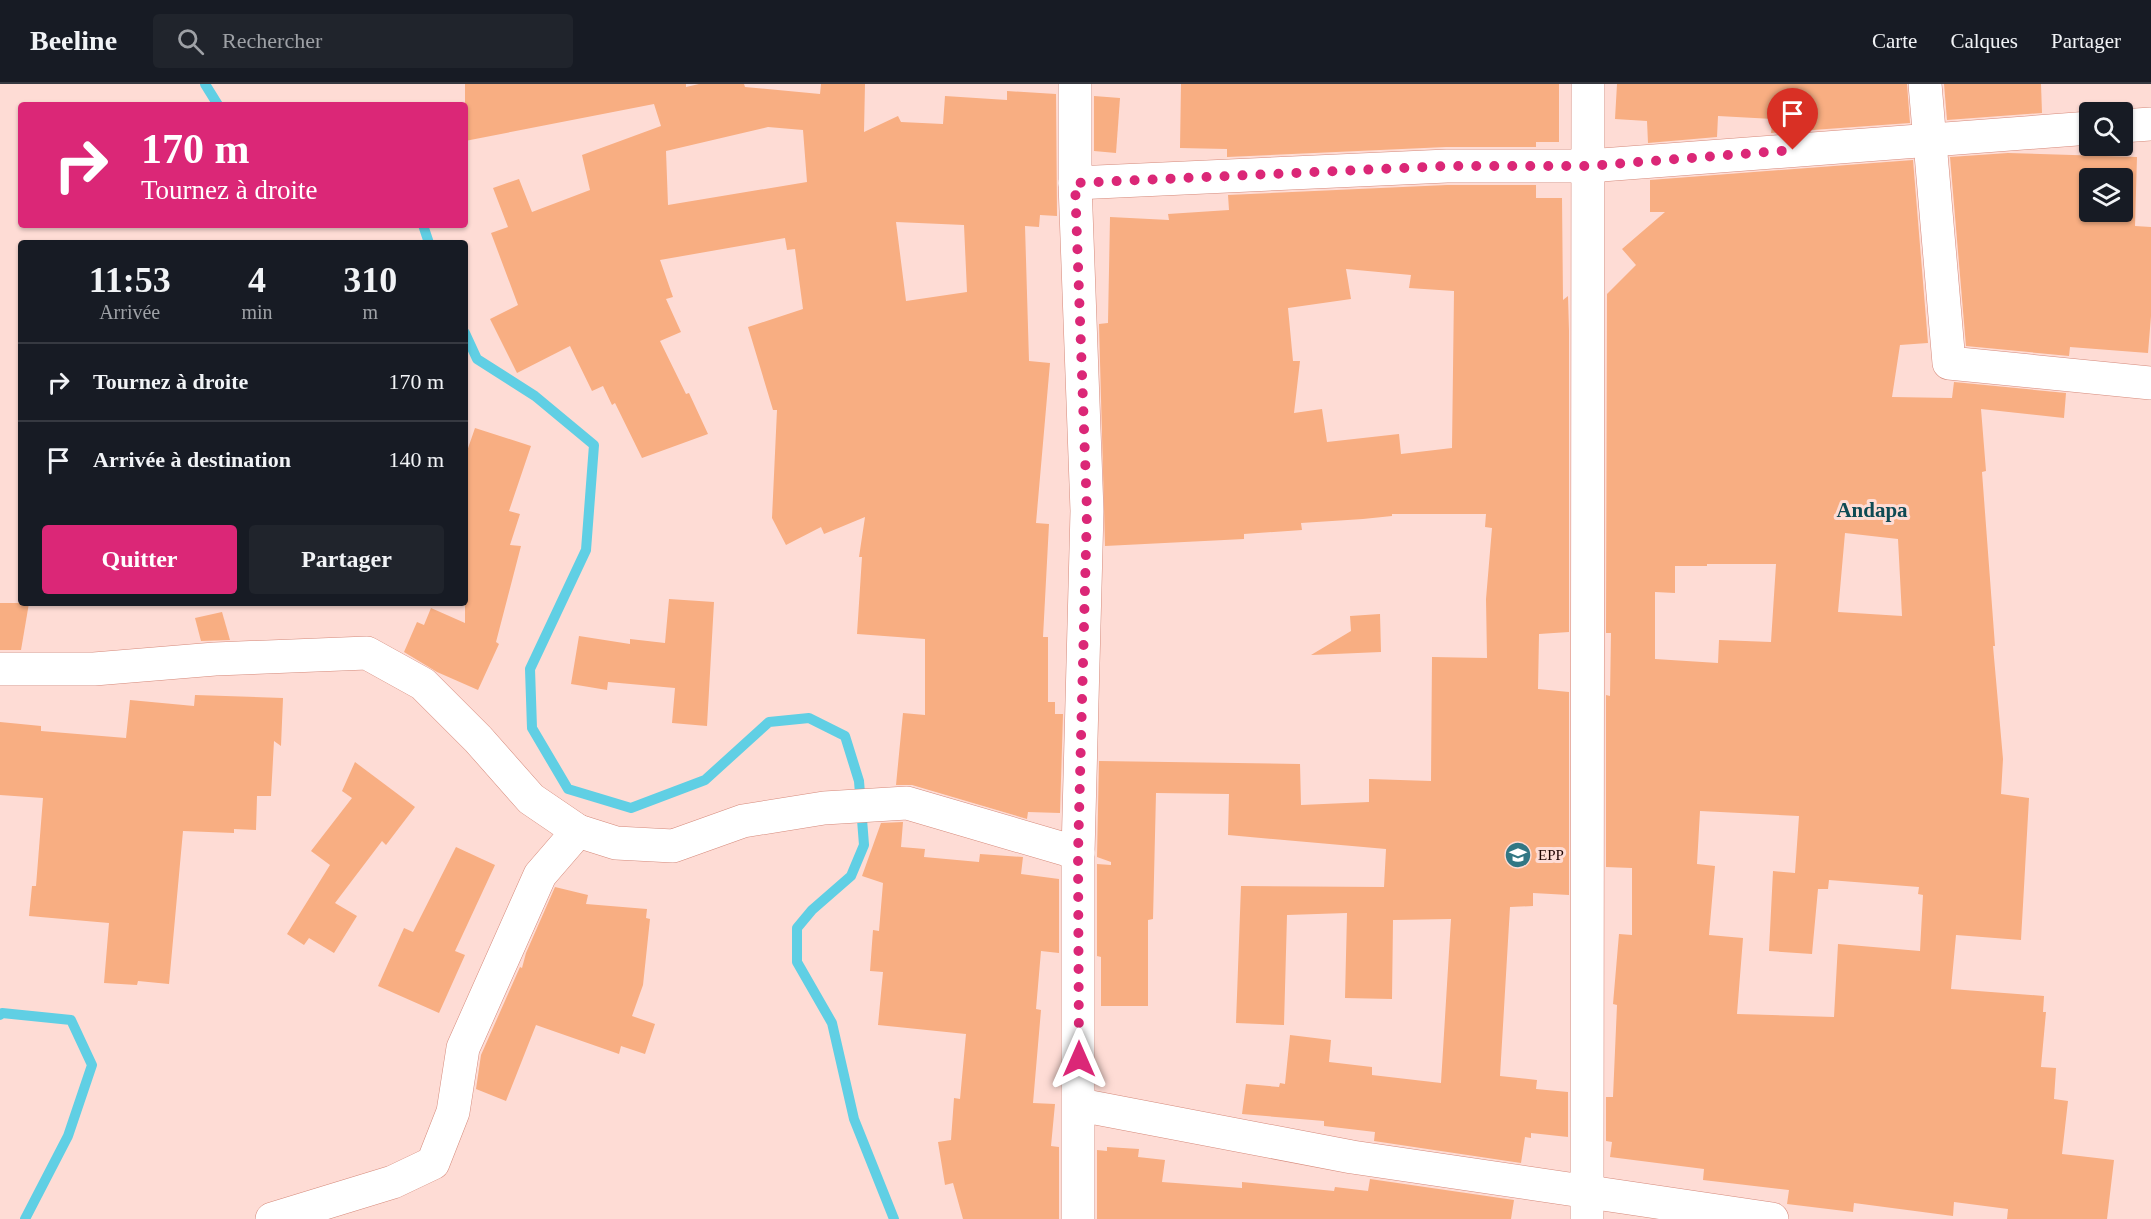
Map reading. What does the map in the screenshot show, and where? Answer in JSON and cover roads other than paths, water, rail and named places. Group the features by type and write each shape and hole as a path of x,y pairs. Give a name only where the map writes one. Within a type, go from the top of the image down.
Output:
{"street":[{"path":"1075,84 1075,183 1087,511 1078,854 1080,1105 1078,1219"},
{"path":"1587,1206 1588,84"},
{"path":"1925,84 1949,363 2151,384"},
{"path":"2133,125 2151,124"},
{"path":"1075,183 1447,166 1588,166 2079,129"},
{"path":"0,669 94,669 215,659 367,653 423,684 478,739 531,799 578,831 616,843 673,846 743,821 824,808 906,803 1078,854"},
{"path":"272,1219 393,1182 433,1163 453,1112 463,1048 540,875 578,831"},
{"path":"1080,1105 1352,1157 1587,1206 1772,1219"}],"waterway":[{"path":"205,84 216,102"},
{"path":"424,228 428,240"},
{"path":"468,340 477,359 535,396 594,445 586,550 530,669 532,728 568,789 631,808 705,780 769,722 809,718 845,736 859,781 864,845 851,876 812,910 797,928 797,962 832,1023 854,1119 894,1219"},
{"path":"0,1015 2,1013 71,1020 92,1065 68,1136 25,1219"}],"place":[{"name":"EPP","path":"1518,855"}],"district":[{"name":"Andapa","path":"1872,510"}]}
